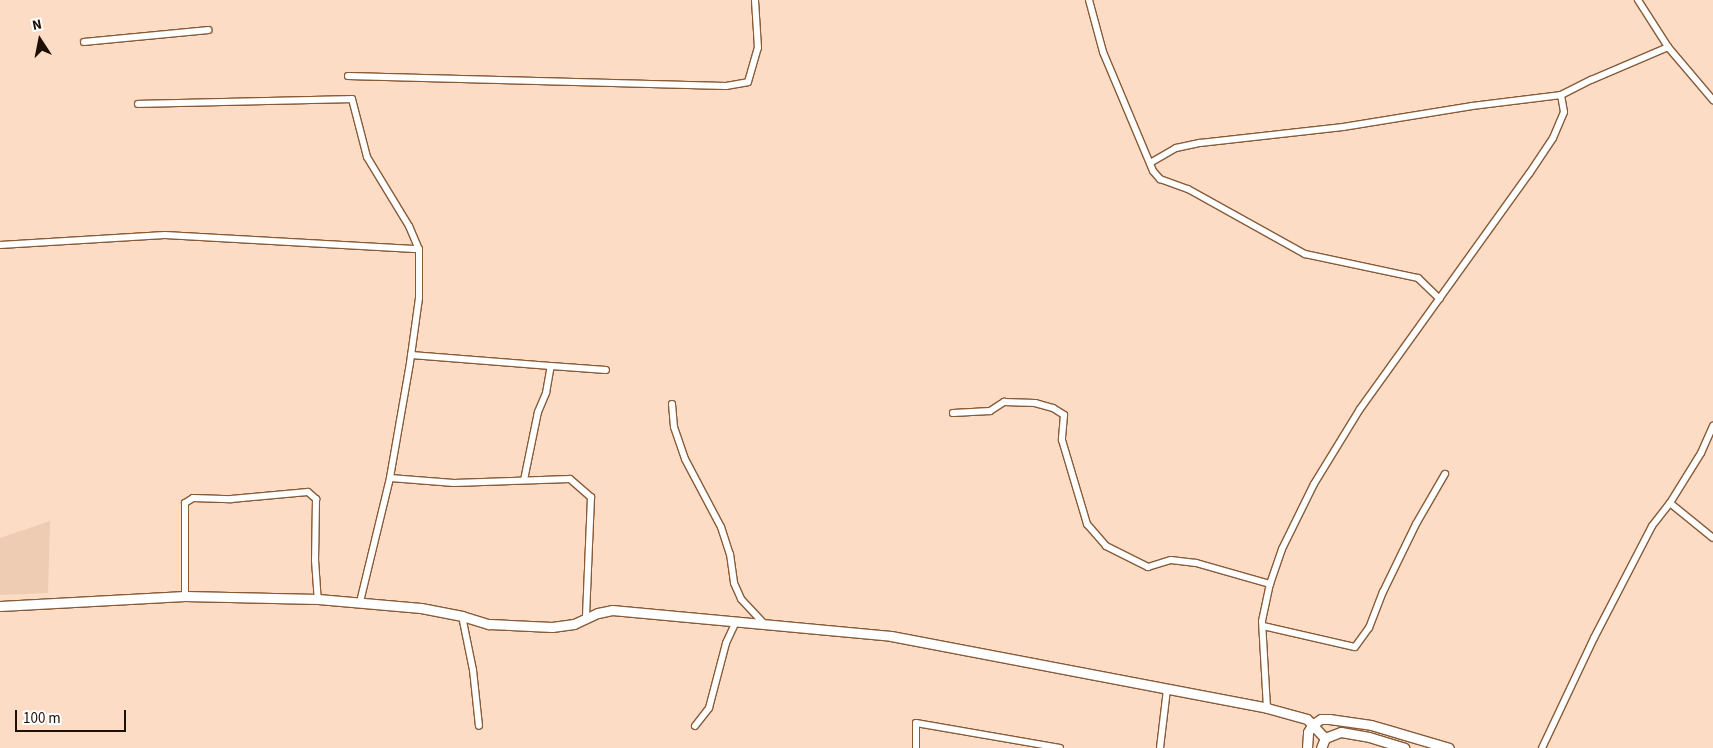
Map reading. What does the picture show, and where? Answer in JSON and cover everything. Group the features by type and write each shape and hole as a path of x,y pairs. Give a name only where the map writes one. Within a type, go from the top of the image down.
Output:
{"street":[{"path":"348,76 717,85 748,82 758,48 755,0"},
{"path":"1089,0 1103,52 1153,171 1160,180 1203,197 1305,254 1418,278 1440,299"},
{"path":"1638,0 1668,48 1713,100"},
{"path":"84,42 208,30"},
{"path":"1150,163 1176,148 1200,143 1343,127 1472,106 1561,96 1591,80 1668,48"},
{"path":"1267,708 1262,626 1270,584 1282,549 1314,484 1360,409 1553,138 1564,112 1561,96"},
{"path":"138,104 352,99 367,157 409,226 419,249 419,298 412,355 390,478 360,602"},
{"path":"0,245 165,235 419,249"},
{"path":"412,355 606,370"},
{"path":"524,480 538,412 546,393 551,366"},
{"path":"953,413 990,411 1004,402 1035,404 1053,408 1064,415 1062,440 1087,524 1106,546 1148,567 1171,560 1196,563 1270,584"},
{"path":"672,404 674,427 686,459 721,527 730,554 734,584 741,599 763,624"},
{"path":"1542,748 1594,638 1648,535 1701,453 1713,426"},
{"path":"1262,626 1355,647 1369,628 1383,592 1408,541 1445,474"},
{"path":"390,478 454,484 570,479 591,497 586,618"},
{"path":"185,596 185,503 193,498 232,499 308,492 316,499 318,599"},
{"path":"1670,503 1713,538"},
{"path":"0,606 185,596 318,599 421,608 462,616 489,624 538,628 574,624 612,610 891,636 1267,708 1307,719 1325,738"},
{"path":"462,616 480,726"},
{"path":"695,726 709,708 726,644 736,622"},
{"path":"1160,748 1167,689"},
{"path":"1307,748 1308,732 1313,724 1329,719 1371,725 1450,748"},
{"path":"916,748 916,723 1060,748"},
{"path":"1321,748 1325,738 1341,732 1369,737 1404,748"}],"shaded area":[{"path":"50,521 48,593 0,595 0,538"}]}
